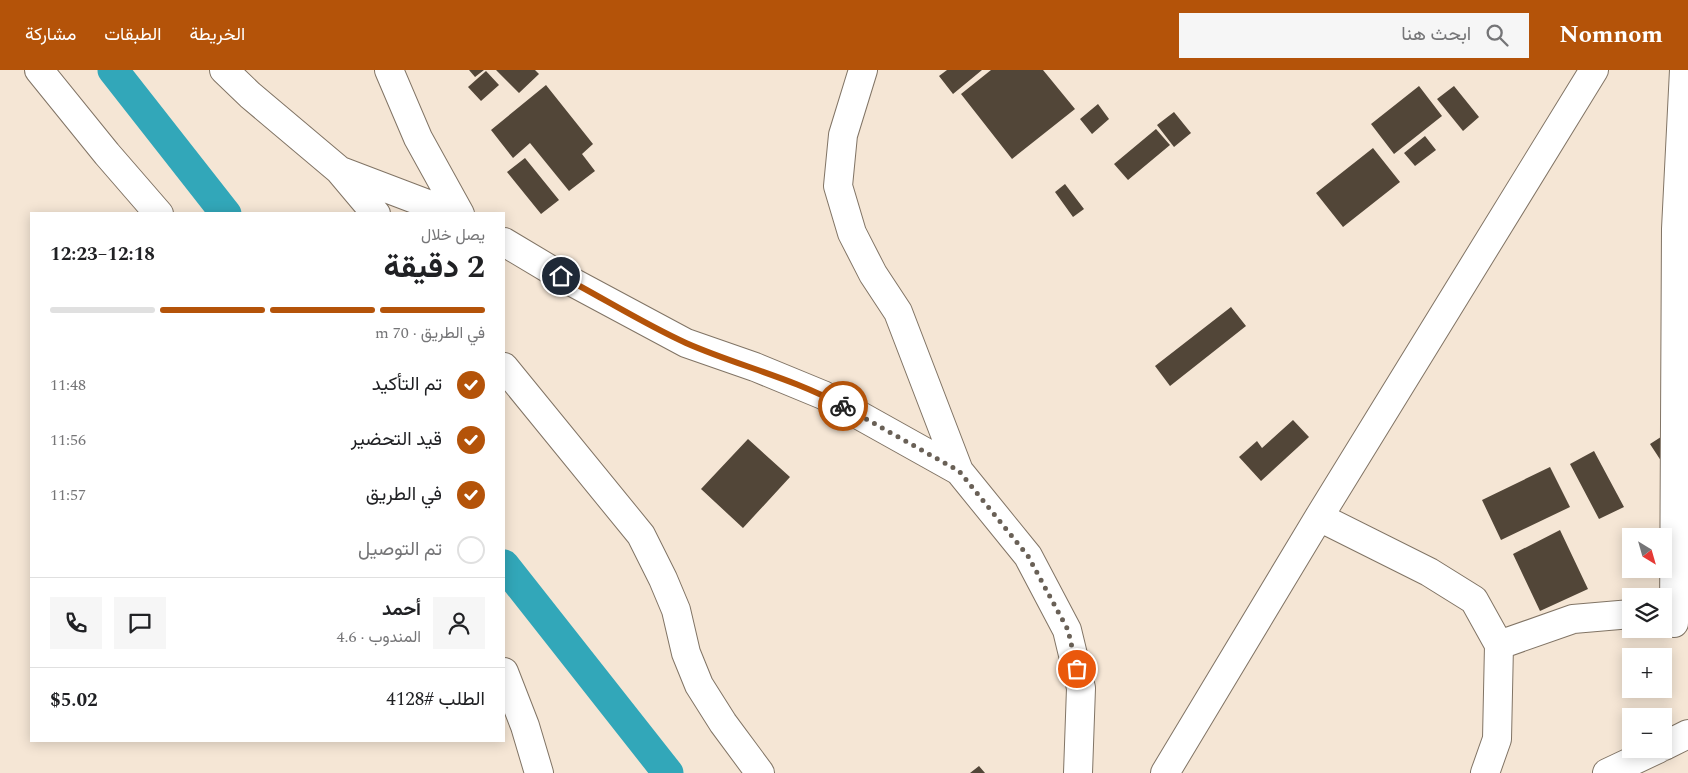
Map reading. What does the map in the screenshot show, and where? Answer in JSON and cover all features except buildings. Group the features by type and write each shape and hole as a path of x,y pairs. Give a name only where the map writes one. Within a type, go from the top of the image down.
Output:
{"street":[{"path":"39,70 107,154 157,212"},
{"path":"224,70 339,170 374,212"},
{"path":"389,70 418,138 459,212"},
{"path":"862,70 843,135 838,186 852,233 874,274 898,312 959,471 1028,556 1068,630 1081,688 1078,773"},
{"path":"1165,773 1319,517 1594,70"},
{"path":"1675,624 1676,230 1684,70"},
{"path":"339,170 449,212"},
{"path":"505,243 561,276 686,343 755,367 823,394 959,471"},
{"path":"505,368 641,535 676,610 686,653 700,685 723,723 760,773"},
{"path":"1319,517 1429,572 1474,600 1499,644 1497,739 1485,773"},
{"path":"1499,644 1573,618 1622,615"},
{"path":"505,674 526,726 539,773"},
{"path":"1672,742 1688,734"},
{"path":"1610,772 1639,758"}],"waterway":[{"path":"113,70 224,212"},
{"path":"505,566 668,773"}],"way so far":[{"path":"843,406 959,471 1028,556 1068,630 1077,669"}],"route":[{"path":"561,276 686,343 755,367 823,394 843,406"}]}
